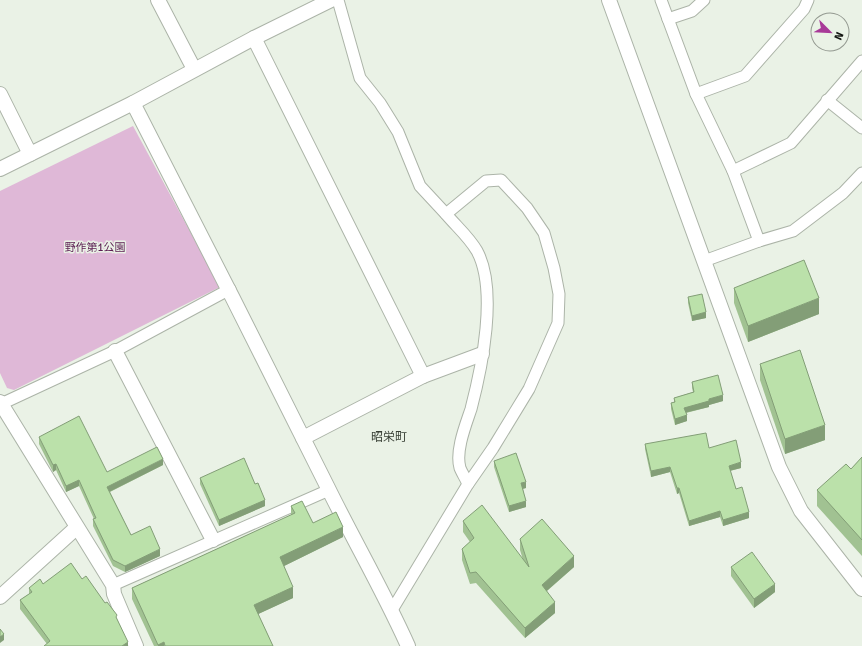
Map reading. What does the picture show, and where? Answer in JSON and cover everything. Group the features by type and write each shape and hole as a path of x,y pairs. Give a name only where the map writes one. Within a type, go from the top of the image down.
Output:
{"street":[{"path":"158,0 194,69"},
{"path":"0,169 133,103 194,69 331,0"},
{"path":"338,0 360,78 380,103 398,132 420,186 465,235 477,252 484,274 489,296 482,354 471,409 462,434 460,467 468,484"},
{"path":"609,0 778,467 801,511 862,589"},
{"path":"661,0 696,94 733,171 759,241"},
{"path":"668,19 692,11 704,0"},
{"path":"696,94 745,76 804,9 808,0"},
{"path":"254,38 424,376"},
{"path":"733,171 791,143 862,61"},
{"path":"0,94 30,154"},
{"path":"827,100 862,128"},
{"path":"133,103 230,290 329,490 392,610 408,646"},
{"path":"704,261 759,241 793,231 843,194 862,173"},
{"path":"392,610 468,484 493,448 529,388 558,323 559,294 554,268 544,233 527,208 501,180 486,180 446,214"},
{"path":"136,646 114,594 113,585 76,528 0,403 115,351 230,290"},
{"path":"115,351 214,540"},
{"path":"303,438 424,376 482,354"},
{"path":"113,585 329,490"},
{"path":"0,597 76,528"}],"green space":[{"name":"野作第1公園","path":"133,126 220,287 14,390 7,388 0,373 0,191"}],"building":[{"path":"804,260 819,298 748,326 734,288"},
{"path":"702,294 706,312 692,316 688,297"},
{"path":"800,350 825,425 785,439 760,364"},
{"path":"718,375 723,395 709,399 709,401 684,408 687,415 675,419 671,403 675,402 674,398 694,392 692,382"},
{"path":"79,416 107,472 157,447 163,459 107,487 131,535 150,526 160,549 125,566 113,560 93,519 96,518 79,480 66,486 56,464 53,465 39,437"},
{"path":"706,433 709,448 736,440 741,462 729,466 736,489 742,487 749,512 723,520 720,511 689,521 679,488 677,488 670,467 651,471 645,444"},
{"path":"516,453 526,482 521,483 526,501 509,506 494,461"},
{"path":"862,457 862,540 817,490 846,464 851,469"},
{"path":"244,458 255,484 258,483 265,500 219,520 200,478"},
{"path":"302,501 313,523 336,512 343,527 280,557 293,587 254,605 273,646 165,646 164,642 158,645 132,588 295,513 291,506"},
{"path":"482,505 529,567 520,539 542,519 574,556 542,585 555,602 525,628 476,572 470,573 462,549 474,538 463,521"},
{"path":"752,552 775,584 754,599 731,567"},
{"path":"71,563 82,579 86,576 105,603 107,602 117,615 116,617 128,642 122,646 44,646 50,641 20,600 32,592 29,588 40,579 43,584"},
{"path":"0,629 4,634 0,637"}],"district":[{"name":"昭栄町","path":"389,437"}]}
